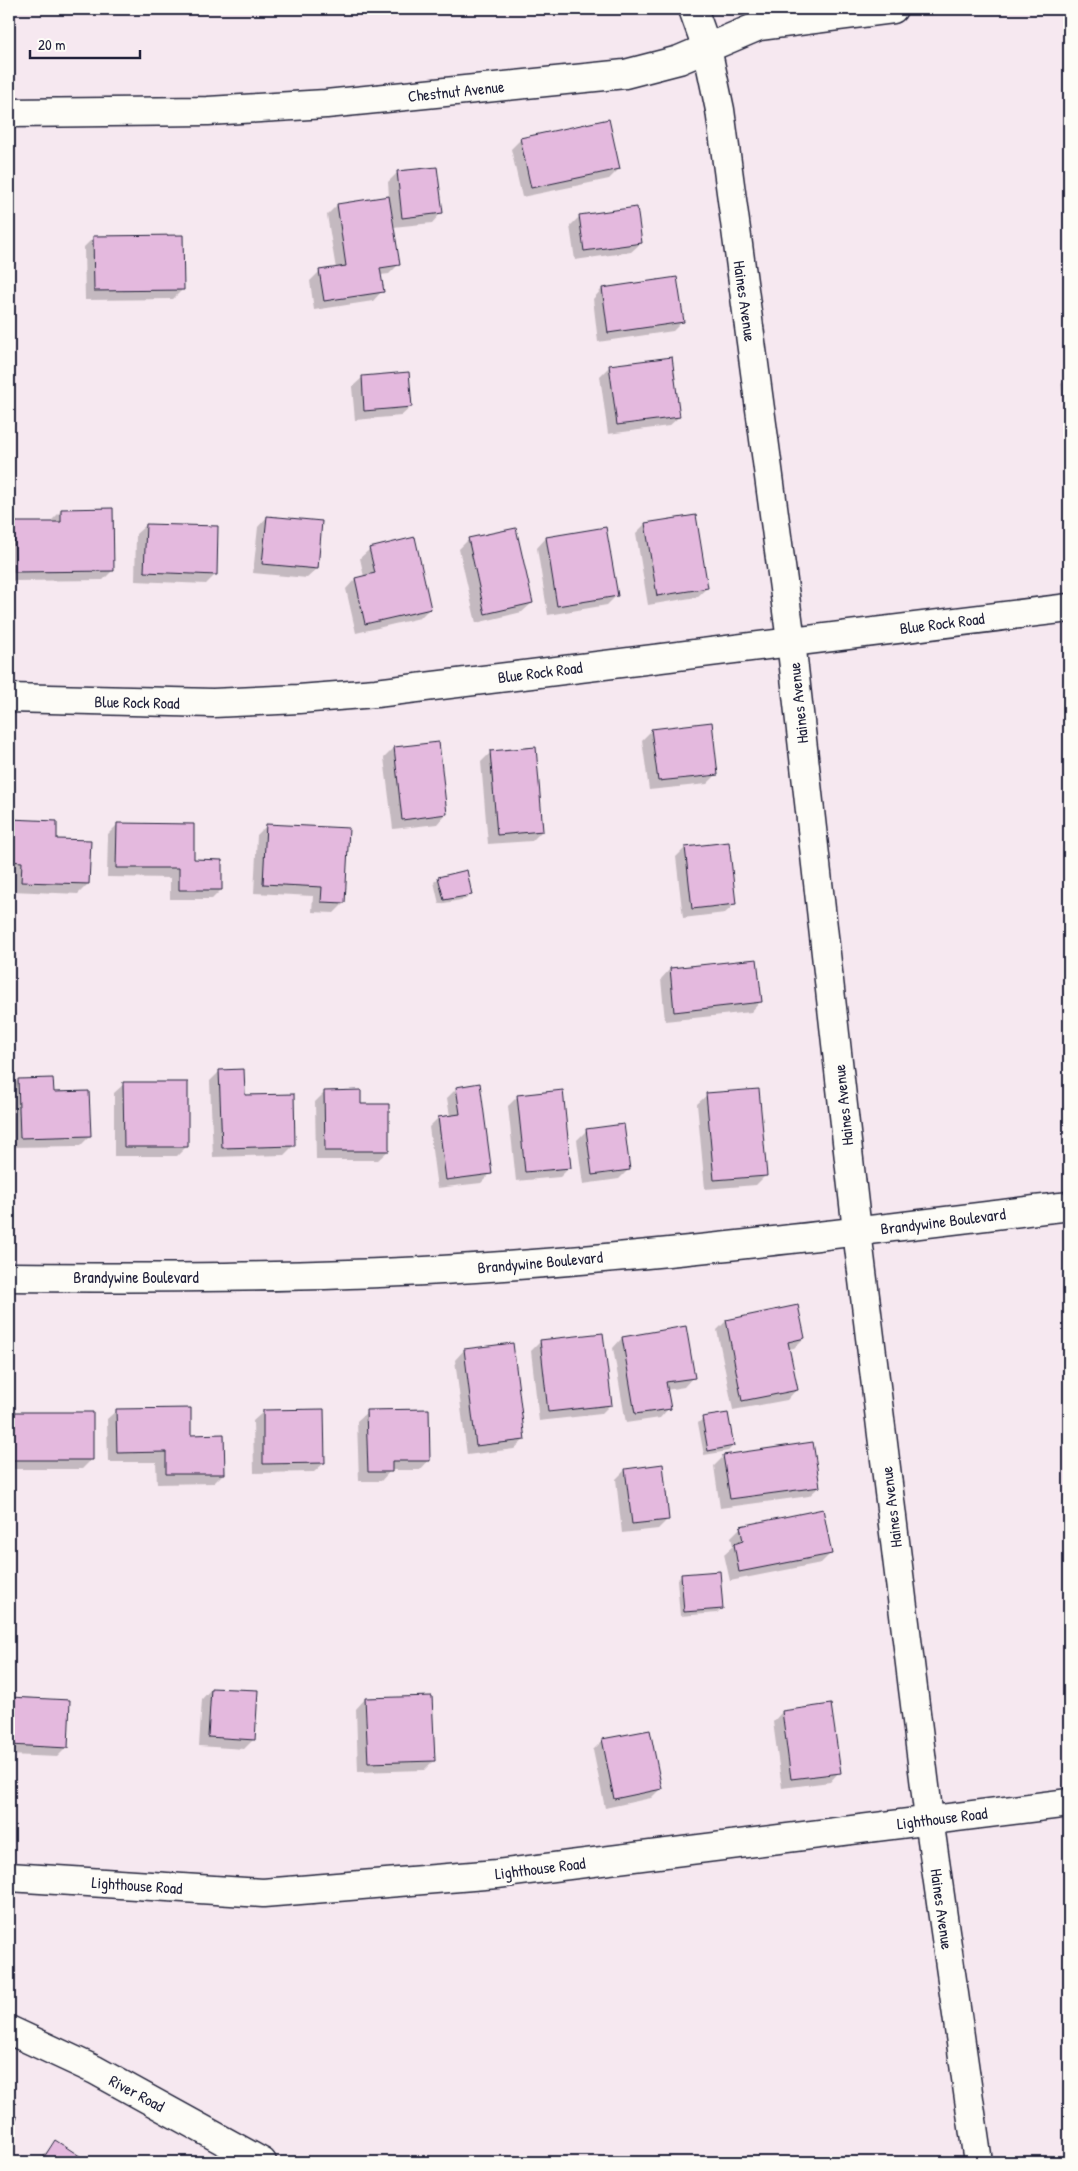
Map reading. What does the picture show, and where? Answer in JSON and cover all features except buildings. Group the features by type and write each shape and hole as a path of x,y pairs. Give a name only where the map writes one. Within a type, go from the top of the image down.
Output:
{"street":[{"name":"Haines Avenue","path":"693,9 707,48 720,110 791,641 857,1231 929,1819 978,2162"},
{"name":"Chestnut Avenue","path":"9,113 208,111 335,103 625,74 679,60 759,26 893,9"},
{"name":"Blue Rock Road","path":"9,698 213,703 386,692 1069,608"},
{"name":"Brandywine Boulevard","path":"9,1277 310,1276 444,1270 653,1253 1069,1206"},
{"name":"Lighthouse Road","path":"9,1877 263,1893 497,1874 1069,1803"},
{"name":"River Road","path":"9,2030 94,2070 262,2162"}]}
